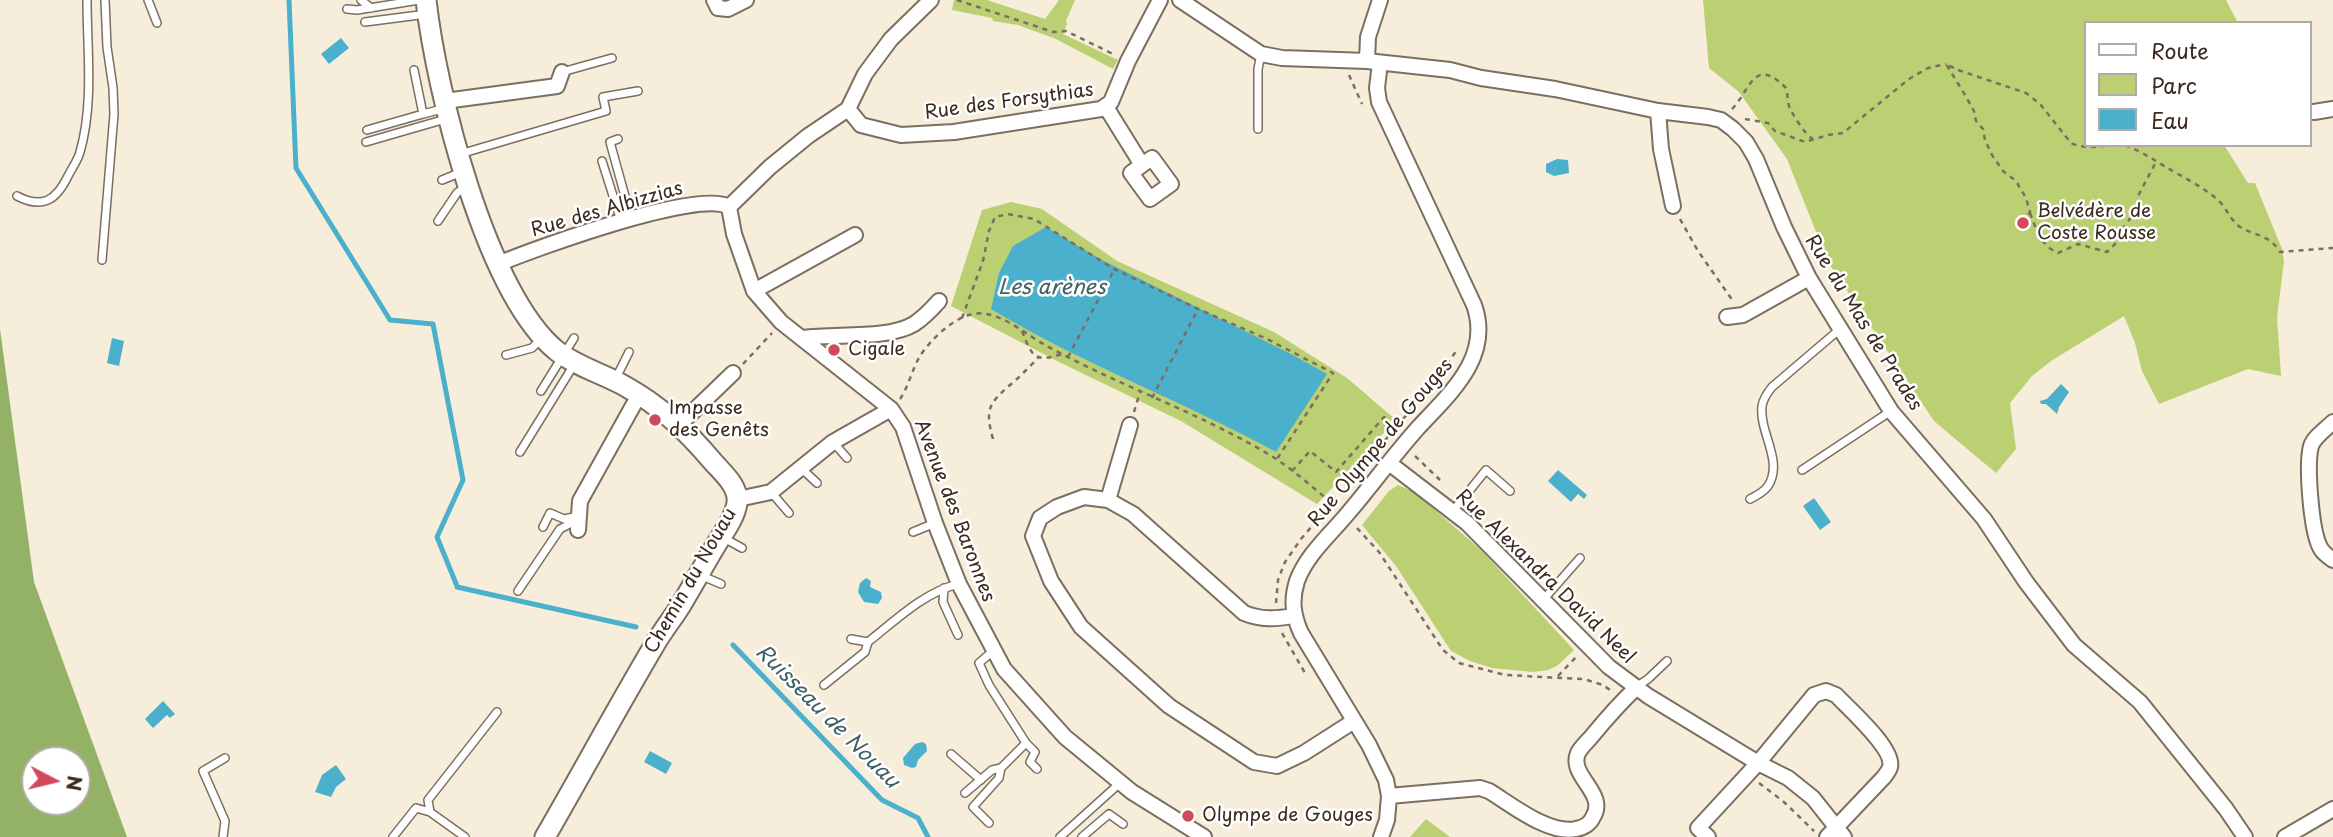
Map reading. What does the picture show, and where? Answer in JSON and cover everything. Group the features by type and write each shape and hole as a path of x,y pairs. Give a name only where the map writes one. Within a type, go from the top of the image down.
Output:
{"street":[{"path":"714,0 718,8 727,9 746,0"},
{"path":"729,206 808,136 848,110 865,74 891,39 931,0"},
{"name":"Rue des Forsythias","path":"848,110 861,125 901,135 967,130 1095,111 1111,102 1128,61 1160,0"},
{"path":"1180,0 1261,54 1282,58 1450,69 1481,78 1721,120"},
{"name":"Rue Olympe de Gouges","path":"1293,615 1297,580 1313,553 1465,376 1473,361 1479,327 1474,306 1379,102 1368,37 1380,0"},
{"name":"Chemin du Nouau","path":"424,4 447,109 464,169 498,264 530,323 542,337 570,359 639,395 680,424 732,484 738,499 736,509 721,537 656,642 545,837"},
{"path":"447,109 557,86 562,72"},
{"path":"1105,107 1142,165"},
{"path":"2314,111 2333,109"},
{"path":"1658,111 1661,149 1673,206"},
{"name":"Rue du Mas de Prades","path":"1721,120 1740,134 1756,159 1809,278 1891,411 1976,509 2026,582 2074,645 2140,702 2239,835"},
{"name":"Rue des Albizzias","path":"498,264 626,220 675,207 719,202 729,206"},
{"name":"Avenue des Baronnes","path":"729,206 734,234 754,291 781,322 891,409 903,427 935,523 959,584 1004,669 1065,737 1132,792 1204,837"},
{"path":"754,291 855,235"},
{"path":"1727,317 1743,315 1809,278"},
{"path":"803,338 891,332 911,326 939,301"},
{"path":"680,424 733,373"},
{"path":"579,522 580,501 609,435 639,395"},
{"path":"738,499 771,492 834,442 891,409"},
{"path":"2333,422 2314,440 2311,447 2310,480 2314,531 2322,551 2333,561"},
{"path":"1108,500 1130,425"},
{"name":"Rue Alexandra David Neel","path":"1389,463 1457,506 1543,601 1609,667 1636,688 1758,763 1788,778 1813,798 1835,834"},
{"path":"1354,721 1304,753 1277,766 1263,765 1245,756 1169,706 1082,627 1051,581 1033,536 1040,518 1057,507 1084,497 1108,500 1133,514 1244,613 1253,617 1277,619 1293,615 1309,648 1354,721 1379,762 1387,780 1387,820 1381,837"},
{"path":"1389,796 1480,788 1549,827 1571,831 1582,828 1594,817 1597,804 1592,790 1580,772 1578,752 1636,688"},
{"path":"1708,837 1698,828 1758,763 1814,695 1826,691 1836,695 1882,744 1890,766 1884,777 1835,834"},
{"path":"2285,837 2333,809"}],"lane":[{"path":"17,196 30,203 55,197 80,153 87,92 87,0"},
{"path":"102,260 114,114 105,0"},
{"path":"148,0 157,23"},
{"path":"361,0 371,8"},
{"path":"347,9 424,4"},
{"path":"365,22 424,4"},
{"path":"1258,130 1258,69 1261,54"},
{"path":"562,72 612,58"},
{"path":"414,70 423,114"},
{"path":"442,180 606,111 603,97 638,91"},
{"path":"367,130 447,109"},
{"path":"366,142 447,109"},
{"path":"618,139 610,142 626,220"},
{"path":"602,161 626,220"},
{"path":"438,221 457,193 464,169"},
{"path":"1751,499 1767,488 1772,476 1773,462 1762,406 1767,394 1841,329"},
{"path":"506,355 532,348 542,337"},
{"path":"520,452 570,359 574,338"},
{"path":"615,381 629,352"},
{"path":"541,391 570,359"},
{"path":"1802,470 1891,411"},
{"path":"834,442 847,458"},
{"path":"801,468 817,483"},
{"path":"1457,506 1486,470 1510,491"},
{"path":"771,492 789,513"},
{"path":"543,527 550,513 579,522"},
{"path":"518,591 560,529 579,522"},
{"path":"913,532 935,523"},
{"path":"721,537 741,548"},
{"path":"1543,601 1580,558"},
{"path":"699,574 721,584"},
{"path":"824,685 865,652 868,642 916,603 944,588 959,584"},
{"path":"944,588 943,602 958,635"},
{"path":"851,639 868,642"},
{"path":"993,651 979,663 989,685 1026,743 1035,752 1030,762 1037,769"},
{"path":"1636,688 1667,661"},
{"path":"430,813 428,800 497,712"},
{"path":"965,793 992,770 1001,768 1026,743"},
{"path":"950,754 981,780"},
{"path":"223,837 225,821 203,771 225,758"},
{"path":"989,823 973,807 999,778 1001,768"},
{"path":"1060,837 1120,782"},
{"path":"393,837 416,808 430,813 465,837"},
{"path":"1082,837 1108,814 1124,824"},
{"path":"1069,830 1075,837"}],"path":[{"path":"957,0 1053,32 1066,31 1128,61"},
{"path":"1816,140 1806,135 1792,112 1786,88 1765,75 1751,80 1730,112 1741,118 1768,124 1776,131 1805,142 1816,140 1828,135 1843,134 1909,79 1927,68 1946,64 2026,93 2040,104 2071,143 2087,148 2096,147"},
{"path":"1946,64 1974,111 1992,155 2003,171 2016,181 2026,198 2043,243 2049,249 2058,253 2078,244 2107,252 2140,205 2139,194 2157,160"},
{"path":"1348,74 1366,111"},
{"path":"1721,120 1741,118"},
{"path":"1741,118 1749,126"},
{"path":"2129,147 2157,160 2219,201 2236,225 2265,236 2280,252 2333,248"},
{"path":"1673,206 1698,251 1743,315"},
{"path":"2023,223 2030,212"},
{"path":"962,318 983,261 989,231 995,217 1008,214 1034,219 1114,269 1267,339 1333,373 1277,459"},
{"path":"1068,357 1114,269"},
{"path":"1152,398 1198,309"},
{"path":"891,409 904,394 920,356 931,342 962,318 975,313 986,314 1152,398 1204,419 1277,459 1338,508"},
{"path":"733,373 761,347 781,322"},
{"path":"1022,331 1038,358 1045,360 1062,354"},
{"path":"1305,672 1283,637 1277,619 1278,580 1285,562 1331,502 1428,390 1460,345"},
{"path":"993,439 989,426 989,410 996,396 1038,358"},
{"path":"1130,425 1140,392"},
{"path":"1292,471 1310,451 1336,472 1384,417 1395,428"},
{"path":"1413,449 1415,458 1457,506"},
{"path":"1350,520 1379,552 1443,650 1459,663 1505,675 1584,679 1603,685 1613,692"},
{"path":"1558,676 1587,646"},
{"path":"1754,779 1784,802 1818,837"}],"green space":[{"path":"954,0 987,0 1045,19 1059,0 1075,0 1063,34 1118,60 1113,69 1056,39 1018,25 952,10"},
{"path":"1703,0 2226,0 2237,21 2084,21 2084,147 2225,147 2248,183 2255,183 2282,249 2284,261 2277,317 2281,376 2248,369 2159,404 2142,371 2124,316 2051,361 2032,376 2010,403 2016,449 1996,473 1934,421 1828,262 1787,159 1739,92 1709,68"},
{"path":"1011,202 1042,209 1117,261 1274,332 1347,378 1396,420 1317,504 1181,421 951,306 982,210"},
{"path":"0,329 34,582 127,837 0,837"},
{"path":"1398,485 1414,492 1480,549 1574,650 1557,666 1533,672 1492,668 1451,651 1396,566 1362,525 1389,491"},
{"path":"1426,819 1450,837 1410,837"}],"water":[{"path":"341,38 349,48 329,64 321,54"},
{"path":"1557,159 1568,160 1569,173 1554,176 1546,172 1546,164"},
{"name":"Les arènes","path":"1046,227 1102,260 1327,374 1276,452 1061,347 991,309 999,273 1013,246"},
{"path":"112,338 124,341 119,366 107,363"},
{"path":"2061,384 2069,392 2057,414 2040,401 2047,399"},
{"path":"1558,470 1587,495 1584,499 1578,494 1571,502 1548,481"},
{"path":"1814,498 1831,522 1820,530 1803,506"},
{"path":"866,578 871,581 870,587 881,592 882,598 878,604 864,602 858,592 860,583"},
{"path":"163,701 175,714 170,718 167,715 153,728 145,719"},
{"path":"915,744 926,744 927,751 918,760 916,767 904,765 903,758"},
{"path":"650,751 672,763 666,774 644,762"},
{"path":"336,765 346,779 336,787 331,797 315,792 322,775"}],"waterway":[{"path":"289,0 296,168 390,320 433,324 463,480 437,537 457,586"},
{"name":"Ruisseau de Nouau","path":"457,587 636,627"},
{"name":"Ruisseau de Nouau","path":"733,645 882,800 918,818 928,837"}],"place":[{"name":"Belvédère de Coste Rousse","path":"2023,223"},
{"name":"Cigale","path":"834,350"},
{"name":"Impasse des Genêts","path":"655,420"},
{"name":"Olympe de Gouges","path":"1188,816"}]}
